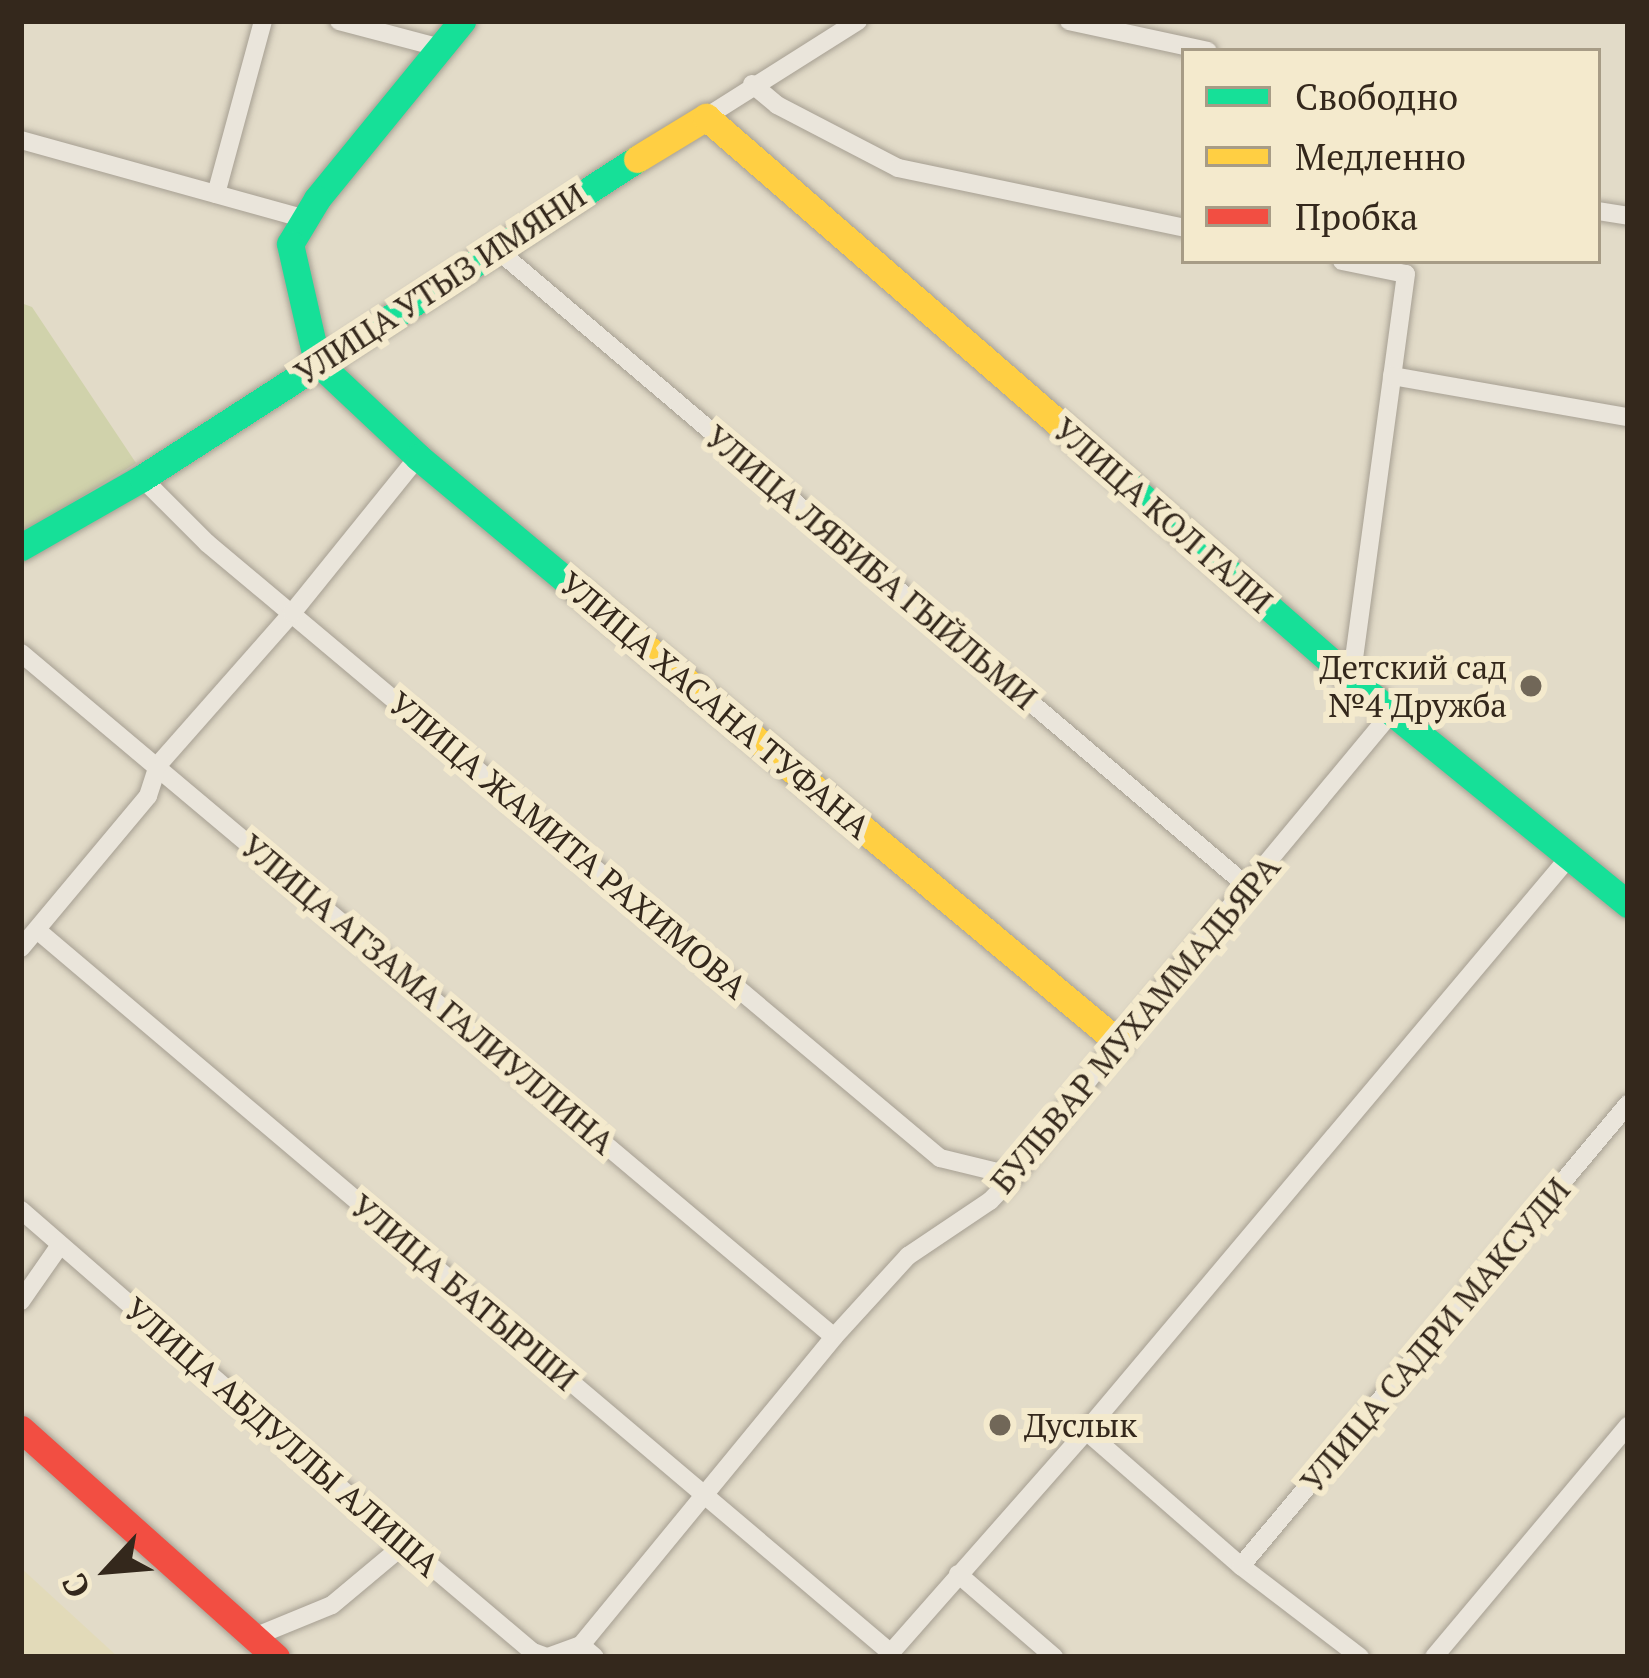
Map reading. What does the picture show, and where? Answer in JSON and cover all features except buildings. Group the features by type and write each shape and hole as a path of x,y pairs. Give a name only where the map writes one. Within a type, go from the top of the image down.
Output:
{"street":[{"path":"216,194 263,21"},
{"path":"339,21 440,48"},
{"path":"317,362 290,256 303,218 462,21"},
{"name":"УЛИЦА УТЫЗ ИМЯНИ","path":"21,548 142,478 494,248 858,21"},
{"path":"1069,21 1194,48"},
{"path":"752,84 777,105 898,168 1181,227"},
{"name":"УЛИЦА КОЛ ГАЛИ","path":"706,117 1351,679 1628,904"},
{"path":"21,140 303,218"},
{"name":"УЛИЦА ЛЯБИБА ГЫЙЛЬМИ","path":"494,248 1248,886"},
{"path":"1351,679 1406,274 1357,264"},
{"name":"УЛИЦА ХАСАНА ТУФАНА","path":"317,362 418,457 1118,1042"},
{"path":"1392,376 1628,417"},
{"path":"21,948 148,796 158,766 292,613 418,457"},
{"name":"УЛИЦА ЖАМИТА РАХИМОВА","path":"142,478 208,543 940,1158 1014,1176"},
{"name":"УЛИЦА АГЗАМА ГАЛИУЛЛИНА","path":"21,653 834,1336"},
{"name":"БУЛЬВАР МУХАММАДЬЯРА","path":"588,1651 703,1494 834,1336 908,1256 990,1201 1014,1176 1118,1042 1391,713"},
{"path":"889,1655 1086,1432 1570,856"},
{"name":"УЛИЦА БАТЫРШИ","path":"38,930 889,1655"},
{"name":"УЛИЦА САДРИ МАКСУДИ","path":"1241,1566 1628,1104"},
{"name":"УЛИЦА АБДУЛЛЫ АЛИША","path":"21,1210 533,1652 548,1657 588,1651"},
{"path":"21,1301 60,1245"},
{"path":"1434,1657 1628,1426"},
{"path":"21,1429 276,1657"},
{"path":"1086,1432 1241,1566 1360,1657"},
{"path":"254,1637 332,1605 405,1544"},
{"path":"958,1574 1054,1657"}],"shaded area":[{"path":"21,1568 118,1657 21,1657"}],"green space":[{"path":"21,303 32,307 136,463 21,535"}],"traffic: fast":[{"path":"462,21 317,199 290,244 317,362 418,457 605,613"},
{"path":"21,547 142,478 637,159"},
{"path":"1083,445 1351,679 1628,904"}],"traffic: slow":[{"path":"637,159 706,117 1083,445"},
{"path":"605,613 1118,1042"}],"traffic: jam":[{"path":"21,1429 276,1657"}],"place":[{"name":"Детский сад №4 Дружба","path":"1531,686"},
{"name":"Дуслык","path":"1000,1425"}]}
